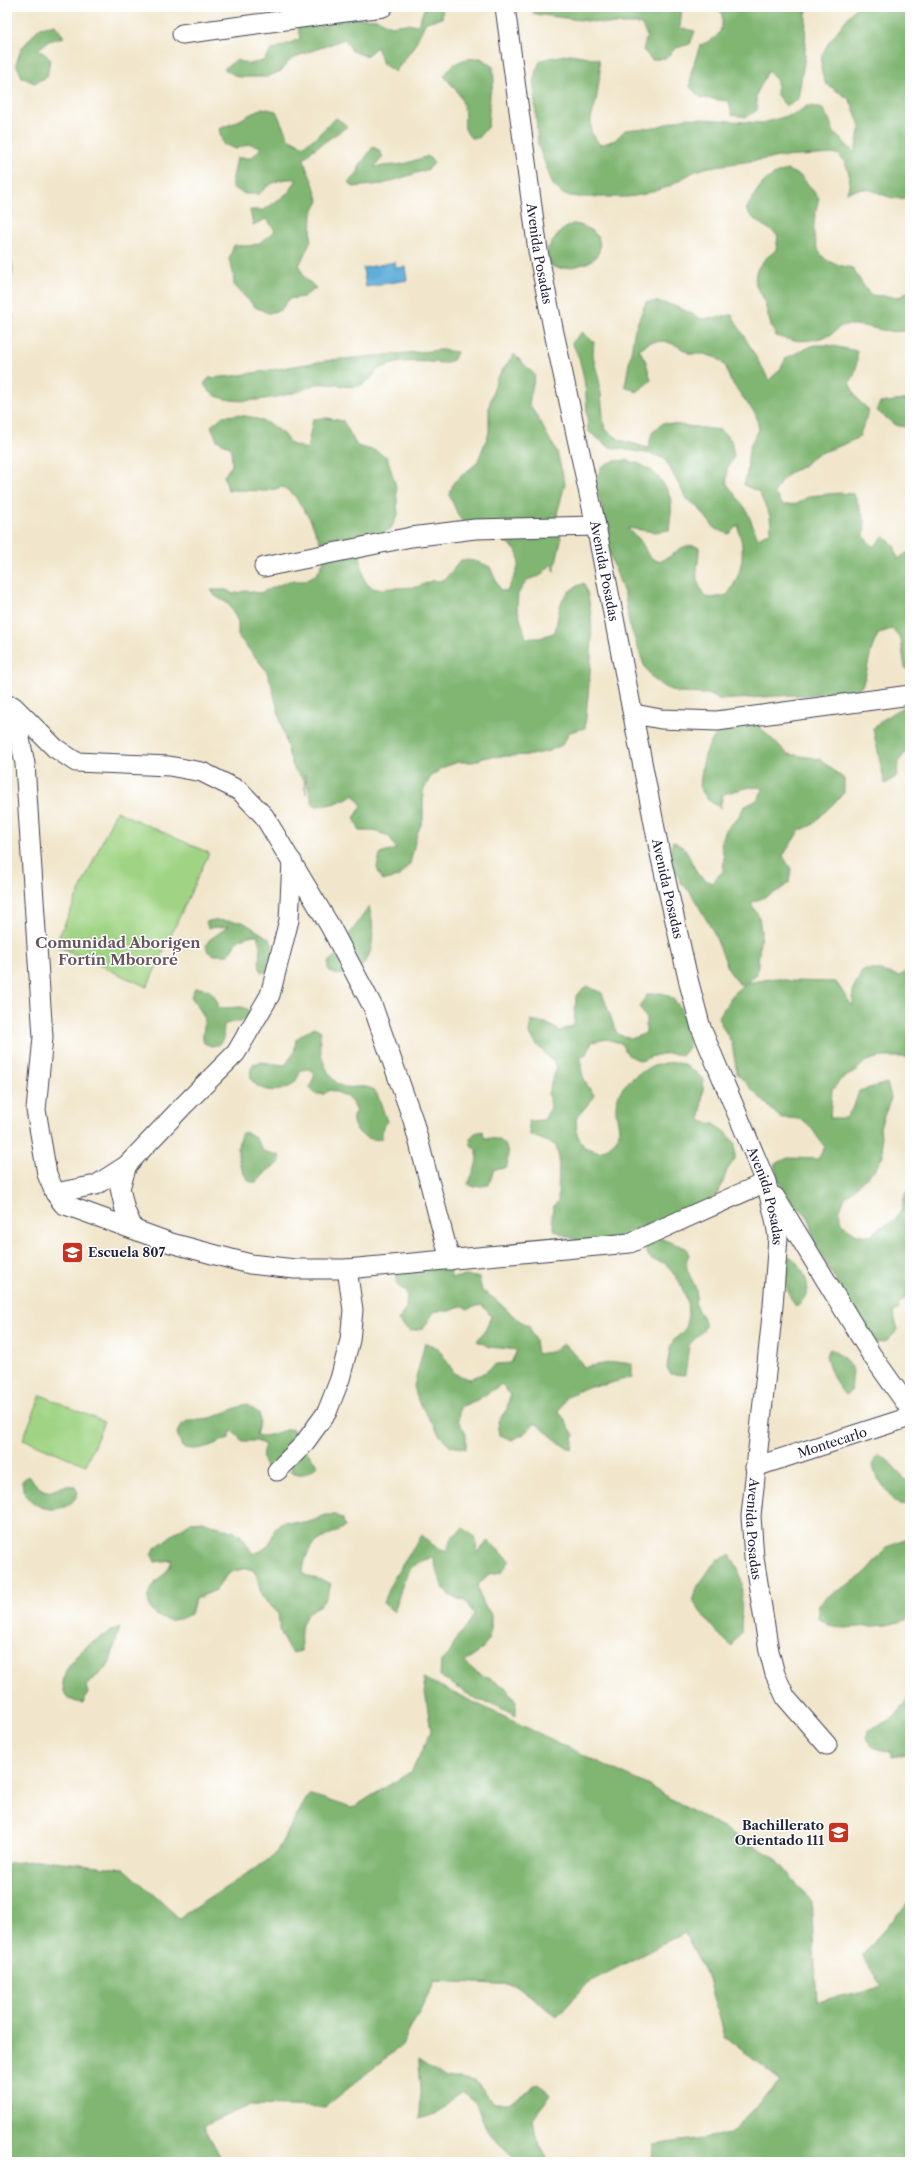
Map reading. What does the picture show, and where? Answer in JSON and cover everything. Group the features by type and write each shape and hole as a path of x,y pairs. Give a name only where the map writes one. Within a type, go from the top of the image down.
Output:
{"street":[{"path":"182,34 382,7"},
{"name":"Avenida Posadas","path":"505,7 538,252 596,526 634,714 660,854 689,983 699,1020 720,1076 766,1182 778,1237 773,1306 751,1516 754,1558 768,1651 775,1674 786,1698 827,1745"},
{"path":"264,567 425,536 475,530 596,526"},
{"path":"634,714 662,719 718,720 910,695"},
{"path":"11,704 55,748 76,762 169,766 202,772 240,791 264,816 330,926 373,1007 413,1120 450,1260"},
{"path":"11,704 25,764 43,1037 36,1110 47,1174 54,1193 63,1204 133,1228 171,1243 250,1264 295,1269 348,1269 630,1243 766,1182 871,1354 910,1409"},
{"path":"54,1193 96,1185 127,1165 184,1104 236,1053 270,995 289,920 292,861"},
{"path":"127,1165 120,1188 125,1210 133,1228"},
{"path":"277,1471 303,1445 327,1412 340,1379 350,1340 353,1310 348,1269"},
{"name":"Montecarlo","path":"755,1467 910,1417"}],"green space":[{"path":"425,7 443,7 442,18 426,22 413,48 395,72 383,64 377,47 366,56 352,51 345,39 290,60 281,71 267,77 238,77 224,69 236,60 249,64 263,61 272,50 300,39 298,25 312,22 324,27 337,17 377,19 391,26 406,24 418,25"},
{"path":"531,7 610,9 614,7 682,7 680,28 695,31 690,44 676,48 666,58 652,60 643,50 647,36 641,24 611,24 534,14"},
{"path":"715,7 810,7 806,13 805,56 798,99 786,106 777,95 777,81 768,71 756,95 757,110 746,117 732,115 729,101 701,98 690,87 691,73 700,45 716,37 722,25 722,13"},
{"path":"856,7 910,7 909,196 897,199 875,191 863,189 847,192 850,182 847,167 838,154 780,157 709,167 695,171 668,187 641,195 627,197 579,197 564,195 553,185 538,145 534,87 535,73 541,60 570,54 599,59 600,74 596,102 591,118 591,132 600,145 615,140 625,130 656,127 685,118 762,123 795,114 807,106 821,107 829,119 834,133 855,153 860,126 855,112 849,99 825,83 821,69 822,55 829,42"},
{"path":"55,25 64,37 49,41 38,49 50,58 47,77 34,83 22,77 16,64 21,49 39,28"},
{"path":"481,58 493,67 494,82 490,94 488,126 478,138 471,138 465,127 463,103 456,90 444,76 460,61"},
{"path":"262,108 276,111 288,138 303,146 315,138 336,118 348,126 314,149 304,158 319,201 312,214 311,240 299,266 305,278 316,288 303,297 289,299 281,310 268,313 255,307 234,285 233,272 229,259 234,245 247,246 257,244 266,239 275,230 266,219 253,225 250,210 264,210 289,192 297,179 281,180 268,186 259,194 245,194 231,187 237,158 251,158 262,147 249,144 236,149 223,144 219,129"},
{"path":"373,147 379,150 383,157 374,167 404,164 428,156 434,163 429,169 383,184 353,187 348,182 358,172 360,165"},
{"path":"787,170 801,176 819,198 814,220 814,236 819,251 823,257 833,263 852,268 870,295 900,297 910,290 910,330 885,331 862,326 846,325 841,326 830,335 810,340 796,341 776,336 755,279 760,264 776,250 778,236 757,221 746,210 757,190 766,180"},
{"path":"572,224 583,226 596,234 600,246 599,251 595,258 588,263 565,268 555,268 550,263 547,249 561,231"},
{"path":"7,250 11,259 13,272 7,285"},
{"path":"646,302 660,302 676,306 702,319 732,315 769,380 780,370 786,358 814,345 828,345 857,351 857,364 854,376 849,383 858,400 869,410 859,437 815,455 805,465 791,472 781,481 774,493 783,505 797,504 809,496 839,493 854,494 865,521 864,537 874,547 883,536 894,545 898,559 910,551 910,672 905,668 901,640 892,629 879,633 872,647 862,686 849,693 836,695 792,695 720,700 708,694 678,693 664,687 652,678 644,665 629,623 625,596 610,555 607,526 595,483 601,467 615,461 634,462 651,471 664,484 671,502 669,530 655,532 628,528 630,532 638,537 649,556 657,561 663,560 686,546 699,547 697,577 698,583 705,597 712,598 727,595 735,583 740,569 742,554 739,524 729,534 715,529 698,507 686,498 665,459 652,454 609,447 588,431 585,386 581,364 572,343 582,332 594,342 594,359 600,385 605,429 620,440 648,448 652,433 663,423 720,430 731,440 734,456 727,469 727,484 746,509 758,538 771,531 770,516 759,492 744,485 749,451 759,430 756,415 730,380 726,367 717,358 704,354 690,354 678,346 665,341 651,342 639,349 646,362 651,380 637,392 625,386 635,329"},
{"path":"7,306 13,317 7,328"},
{"path":"441,350 457,352 454,359 448,363 406,362 393,364 379,369 367,382 350,387 316,384 290,394 248,401 221,398 211,393 204,384 209,378 234,376 331,360"},
{"path":"514,354 535,375 529,403 557,452 565,484 557,514 561,540 554,571 552,564 540,576 527,580 518,594 517,608 526,638 540,638 555,632 560,608 565,596 575,587 584,583 591,616 592,634 585,728 570,732 562,745 549,751 531,755 486,757 473,762 458,762 444,767 431,776 423,791 423,820 417,834 410,864 398,877 382,881 377,868 380,854 396,849 389,836 374,831 360,831 354,818 362,806 354,794 344,800 334,803 313,806 305,774 306,794 304,780 294,769 271,683 266,670 238,636 238,622 229,604 215,596 211,590 227,590 233,594 245,591 260,593 289,581 304,581 317,574 324,561 322,546 310,519 294,495 283,487 267,491 228,490 224,476 232,465 231,448 217,440 211,426 223,416 237,415 252,417 268,423 282,433 291,444 307,449 313,419 327,418 343,421 357,446 373,450 387,457 396,487 398,515 391,528 379,536 360,556 364,579 368,585 375,589 417,587 431,581 439,581 446,578 461,560 465,560 490,567 500,590 507,591 517,571 519,560 516,552 511,546 503,541 475,531 467,526 458,516 449,495 454,482 477,463 489,433 489,406 497,378"},
{"path":"910,399 910,428 895,425 876,410 880,403"},
{"path":"910,705 910,747 898,762 897,776 885,784 873,729 890,714"},
{"path":"754,722 788,754 820,759 844,779 844,793 812,825 799,831 783,856 791,869 789,883 778,891 751,903 759,917 761,931 757,974 746,983 776,978 790,981 836,982 853,1007 853,989 863,970 878,970 899,976 910,970 910,1057 880,1057 866,1061 855,1072 841,1079 832,1090 830,1118 846,1118 854,1106 859,1091 887,1083 891,1098 880,1127 883,1155 876,1168 844,1199 839,1212 843,1225 857,1234 870,1236 881,1227 894,1221 902,1209 905,1194 910,1187 910,1294 898,1305 899,1309 893,1312 898,1330 887,1341 873,1344 813,1241 812,1230 808,1217 783,1190 774,1164 788,1158 818,1159 825,1147 808,1124 798,1119 780,1118 737,1074 732,1044 718,1018 734,993 745,984 739,984 730,972 713,931 691,893 681,883 669,855 673,841 685,849 698,875 711,883 723,871 724,858 721,844 726,829 737,819 744,807 757,800 764,788 750,787 723,794 720,808 708,800 700,788 702,769 709,746 718,732 725,725"},
{"path":"116,811 209,853 147,987 55,945"},
{"path":"369,907 372,918 372,943 364,964 357,971 346,974 333,974 328,969 328,962 340,952 346,939"},
{"path":"213,920 243,922 270,939 273,946 269,972 261,972 259,963 260,944 257,935 247,936 237,942 229,955 215,955 208,952 206,946 209,940 229,926 208,928 206,922"},
{"path":"586,986 602,993 617,1034 631,1039 646,1033 646,1018 639,1006 648,994 662,993 671,998 680,1009 683,1016 689,1046 682,1055 661,1054 641,1061 628,1055 621,1043 606,1039 592,1042 585,1056 581,1056 581,1068 588,1086 595,1096 576,1118 577,1134 584,1147 600,1152 610,1145 619,1134 616,1109 617,1100 625,1085 641,1072 651,1067 670,1063 678,1063 685,1066 704,1079 700,1121 714,1124 726,1132 735,1144 735,1159 727,1170 722,1185 715,1198 637,1229 630,1243 583,1243 555,1231 552,1212 558,1201 559,1159 556,1145 530,1135 528,1121 544,1120 551,1107 548,1093 557,1066 537,1045 529,1034 531,1020 546,1023 560,1031 574,1025 576,996"},
{"path":"195,988 208,990 211,992 216,999 219,1008 242,1007 249,1010 252,1016 246,1020 231,1022 224,1025 223,1039 218,1045 211,1046 204,1043 203,1017 201,1011 191,996"},
{"path":"314,1027 321,1031 321,1053 327,1069 336,1082 345,1087 366,1087 376,1092 387,1121 382,1132 382,1139 376,1140 369,1138 358,1132 353,1122 353,1116 356,1110 352,1102 345,1096 329,1090 324,1094 315,1094 310,1088 315,1074 310,1069 301,1070 294,1083 288,1088 280,1090 263,1089 252,1080 250,1073 253,1064 260,1062 285,1065 294,1053 296,1039"},
{"path":"483,1131 484,1138 497,1139 507,1148 507,1166 501,1169 494,1169 489,1185 474,1187 468,1184 474,1171 477,1150 471,1145 470,1138 475,1133"},
{"path":"242,1133 253,1136 263,1151 279,1155 280,1162 267,1171 257,1182 250,1182 240,1165 238,1158 238,1145"},
{"path":"659,1238 686,1248 689,1255 687,1267 697,1296 695,1302 697,1309 705,1321 705,1328 689,1345 685,1375 671,1374 667,1368 670,1347 674,1340 685,1329 688,1315 687,1300 679,1281 665,1263 651,1259 646,1253 646,1246"},
{"path":"790,1256 804,1274 807,1288 806,1295 796,1306 789,1295 786,1282 786,1268"},
{"path":"450,1260 451,1278 465,1276 479,1277 482,1291 495,1299 516,1318 529,1326 535,1340 537,1354 551,1352 563,1344 575,1354 584,1367 616,1362 632,1364 632,1377 604,1385 590,1386 565,1398 559,1411 574,1435 572,1450 560,1443 535,1423 524,1434 512,1440 500,1435 498,1421 507,1409 510,1395 502,1384 477,1400 460,1407 458,1420 466,1434 466,1449 451,1446 441,1437 418,1401 414,1386 425,1343 438,1348 455,1374 470,1379 484,1373 496,1364 511,1363 517,1350 490,1347 477,1341 486,1329 491,1316 482,1305 467,1309 463,1306 449,1311 435,1311 423,1329 410,1331 398,1321 406,1308 407,1293 396,1284 398,1271"},
{"path":"830,1349 843,1357 853,1370 851,1391 845,1395 836,1382 829,1366 826,1355"},
{"path":"41,1395 104,1422 86,1465 23,1439"},
{"path":"246,1404 259,1413 260,1421 256,1435 266,1436 283,1430 293,1429 294,1437 291,1443 296,1448 306,1451 318,1464 309,1472 303,1474 292,1472 291,1464 270,1473 263,1460 263,1449 265,1445 257,1441 242,1441 232,1430 229,1438 212,1445 194,1449 182,1447 177,1433 181,1425 189,1420 211,1418"},
{"path":"879,1455 887,1460 910,1483 910,1503 901,1504 894,1501 879,1480 874,1472 873,1463"},
{"path":"28,1476 36,1485 47,1491 52,1491 66,1486 74,1486 78,1492 72,1502 62,1508 45,1508 36,1505 23,1490 22,1481"},
{"path":"326,1515 335,1515 343,1519 345,1527 316,1543 307,1554 303,1573 309,1577 331,1584 329,1592 323,1602 309,1613 303,1621 301,1651 293,1653 289,1649 283,1639 280,1629 278,1612 262,1598 257,1576 253,1570 246,1568 232,1572 226,1576 216,1590 195,1599 191,1614 185,1617 174,1620 164,1619 150,1609 148,1600 149,1592 169,1568 172,1560 155,1562 152,1555 155,1548 191,1522 202,1521 240,1534 253,1554 261,1551 270,1543 274,1530 281,1523 287,1521 302,1523 311,1522"},
{"path":"463,1528 475,1537 477,1553 488,1541 510,1560 502,1572 489,1574 477,1586 482,1602 491,1614 491,1629 487,1643 477,1654 464,1662 476,1672 505,1687 516,1702 516,1716 491,1703 477,1700 440,1676 441,1661 451,1651 457,1637 467,1627 474,1614 465,1601 450,1596 442,1586 433,1558 423,1560 410,1570 402,1585 394,1612 383,1603 395,1576 422,1535 433,1545 447,1552 451,1538"},
{"path":"910,1538 910,1619 887,1625 844,1628 829,1625 817,1618 819,1604 834,1592 860,1577 893,1544 900,1540"},
{"path":"730,1555 738,1568 742,1582 741,1632 732,1646 715,1630 692,1600 698,1586 716,1560"},
{"path":"120,1627 109,1665 86,1686 88,1693 83,1703 74,1701 67,1697 64,1691 63,1680 66,1670 73,1660 91,1644"},
{"path":"423,1678 647,1785 774,1857 811,1900 817,2001 882,1987 862,1955 910,1900 910,2162 653,2162 654,2145 730,2134 781,2081 725,2037 710,1983 685,1933 587,1983 557,2016 516,1985 435,1981 402,2045 325,2107 251,2105 204,2126 223,2162 7,2162 7,1863 45,1860 125,1869 179,1918 274,1856 309,1794 352,1808 412,1771 431,1731"},
{"path":"908,1698 910,1698 910,1753 892,1757 891,1751 876,1748 870,1744 866,1737 869,1730 895,1717"},
{"path":"418,2060 445,2078 460,2078 475,2081 493,2103 509,2103 539,2084 551,2095 532,2119 535,2136 549,2162 519,2162 488,2133 476,2103 462,2092 449,2101 438,2113 419,2119 420,2096"}],"water":[{"path":"395,262 396,268 405,267 407,280 366,287 363,268"}],"place":[{"name":"Escuela 807","path":"72,1252"},
{"name":"Bachillerato Orientado 111","path":"839,1832"}],"district":[{"name":"Comunidad Aborigen Fortín Mbororé","path":"118,950"}]}
